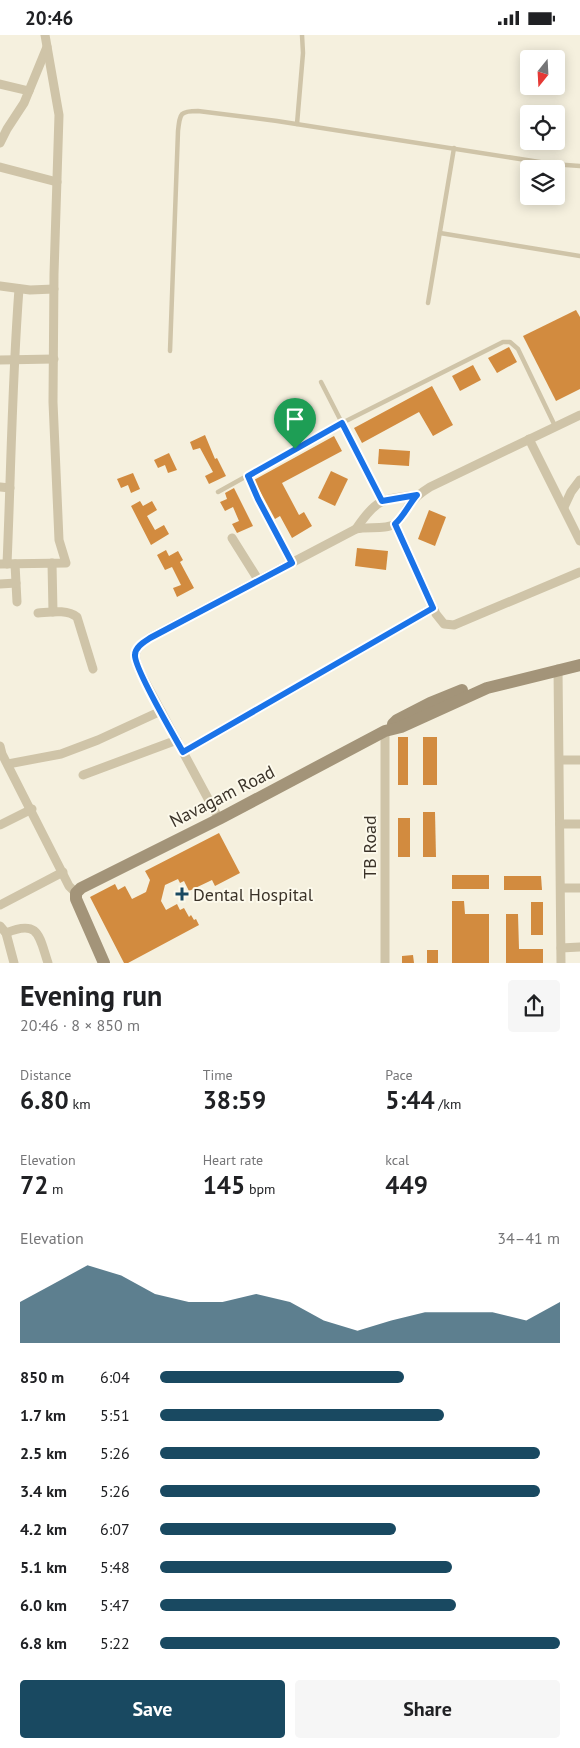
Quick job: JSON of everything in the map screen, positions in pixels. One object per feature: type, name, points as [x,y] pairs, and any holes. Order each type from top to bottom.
[{"type":"street","points":[[7,564],[66,563],[59,541],[53,402],[59,115],[45,35]]},
{"type":"street","points":[[0,143],[24,103],[47,46]]},
{"type":"street","points":[[0,84],[29,91]]},
{"type":"street","points":[[0,167],[57,182]]},
{"type":"street","points":[[0,286],[30,291],[54,289]]},
{"type":"street","points":[[17,602],[16,583],[7,564],[14,360],[19,289]]},
{"type":"street","points":[[0,360],[54,359]]},
{"type":"street","points":[[219,819],[136,663],[136,650],[150,638],[356,529],[389,527],[395,524],[400,520],[417,495],[430,487],[580,415]]},
{"type":"street","points":[[529,439],[580,541]]},
{"type":"street","points":[[564,507],[571,492],[580,480]]},
{"type":"street","points":[[0,487],[10,488]]},
{"type":"street","points":[[356,529],[368,511],[382,501],[417,495]]},
{"type":"street","points":[[395,524],[433,608],[444,624],[454,625],[580,572]]},
{"type":"street","points":[[232,538],[258,581]]},
{"type":"street","points":[[52,563],[53,612]]},
{"type":"street","points":[[0,584],[16,583]]},
{"type":"street","points":[[183,752],[433,608]]},
{"type":"street","points":[[38,613],[64,612],[74,614],[77,617],[93,669]]},
{"type":"street","name":"Navagam Road","points":[[76,893],[81,887],[219,819],[385,731],[397,720],[430,703],[478,684],[580,659]]},
{"type":"street","name":"Navagam Road","points":[[385,731],[402,727],[487,688],[580,665]]},
{"type":"street","points":[[558,669],[562,963]]},
{"type":"street","points":[[8,764],[60,754],[98,740],[161,711]]},
{"type":"street","name":"TB Road","points":[[385,731],[385,963]]},
{"type":"street","points":[[83,775],[177,740]]},
{"type":"street","points":[[0,746],[69,886],[76,893],[76,899],[104,963]]},
{"type":"street","points":[[560,760],[580,760]]},
{"type":"street","points":[[0,825],[32,809]]},
{"type":"street","points":[[560,824],[580,824]]},
{"type":"street","points":[[1,903],[63,873]]},
{"type":"street","points":[[561,888],[580,888]]},
{"type":"street","points":[[14,963],[3,929],[28,926],[37,933],[48,963]]},
{"type":"street","points":[[562,947],[580,947]]},
{"type":"lane","points":[[297,124],[302,35]]},
{"type":"lane","points":[[170,351],[178,131],[182,113],[185,111],[297,124],[552,164],[580,166]]},
{"type":"lane","points":[[428,303],[454,148]]},
{"type":"lane","points":[[440,233],[580,256]]},
{"type":"lane","points":[[218,492],[342,423],[503,342],[510,342],[518,349],[556,426]]},
{"type":"lane","points":[[321,382],[382,501]]},
{"type":"lane","points":[[248,476],[292,563]]},
{"type":"building","points":[[576,310],[580,317],[580,389],[556,401],[523,336]]},
{"type":"building","points":[[509,347],[517,362],[497,373],[488,358]]},
{"type":"building","points":[[473,365],[481,380],[460,391],[452,376]]},
{"type":"building","points":[[432,386],[453,425],[433,436],[419,412],[362,443],[354,428]]},
{"type":"building","points":[[205,435],[215,459],[217,458],[226,476],[209,484],[205,476],[213,472],[200,448],[193,450],[190,442]]},
{"type":"building","points":[[334,436],[342,451],[282,483],[299,515],[304,512],[312,526],[292,538],[280,516],[275,519],[254,480]]},
{"type":"building","points":[[379,449],[410,451],[409,466],[378,464]]},
{"type":"building","points":[[169,453],[177,470],[168,473],[165,465],[158,468],[154,460]]},
{"type":"building","points":[[331,471],[348,479],[335,506],[318,498]]},
{"type":"building","points":[[133,473],[140,489],[131,493],[128,485],[121,488],[117,479]]},
{"type":"building","points":[[234,488],[253,526],[237,533],[232,524],[239,521],[233,507],[225,511],[220,502],[227,499],[225,493]]},
{"type":"building","points":[[140,501],[143,506],[152,501],[157,510],[147,516],[155,530],[164,525],[169,534],[151,545],[131,506]]},
{"type":"building","points":[[429,510],[446,517],[435,546],[418,539]]},
{"type":"building","points":[[357,548],[388,551],[386,570],[355,566]]},
{"type":"building","points":[[166,550],[169,556],[178,551],[183,560],[180,562],[194,588],[177,597],[173,588],[181,585],[172,567],[165,570],[157,555]]},
{"type":"building","points":[[398,737],[408,737],[408,785],[398,785]]},
{"type":"building","points":[[423,737],[437,737],[437,785],[423,785]]},
{"type":"building","points":[[423,812],[435,812],[436,857],[423,857]]},
{"type":"building","points":[[398,818],[410,818],[410,857],[398,857]]},
{"type":"building","points":[[219,833],[240,873],[215,886],[212,880],[189,891],[184,881],[180,883],[178,879],[165,885],[161,901],[166,910],[177,904],[180,910],[184,908],[189,917],[191,915],[194,920],[196,919],[199,925],[128,963],[124,963],[90,897],[115,884],[118,890],[125,886],[132,899],[146,892],[150,880],[145,871]]},
{"type":"building","points":[[452,875],[489,875],[489,889],[452,889]]},
{"type":"building","points":[[504,876],[541,876],[542,890],[504,890]]},
{"type":"building","points":[[452,901],[464,901],[465,914],[489,914],[489,963],[452,963]]},
{"type":"building","points":[[531,902],[543,902],[543,935],[531,935]]},
{"type":"building","points":[[506,914],[518,914],[519,949],[543,949],[543,963],[506,963]]},
{"type":"building","points":[[427,950],[438,950],[438,963],[427,963]]},
{"type":"building","points":[[413,955],[414,963],[402,963],[402,956]]},
{"type":"place","name":"Dental Hospital","points":[[182,894]]},
{"type":"route","points":[[342,423],[382,501],[396,497],[417,495],[400,520],[395,524],[433,608],[183,752],[140,672],[136,663],[136,650],[150,638],[292,563],[248,476],[295,449],[342,423]]}]
